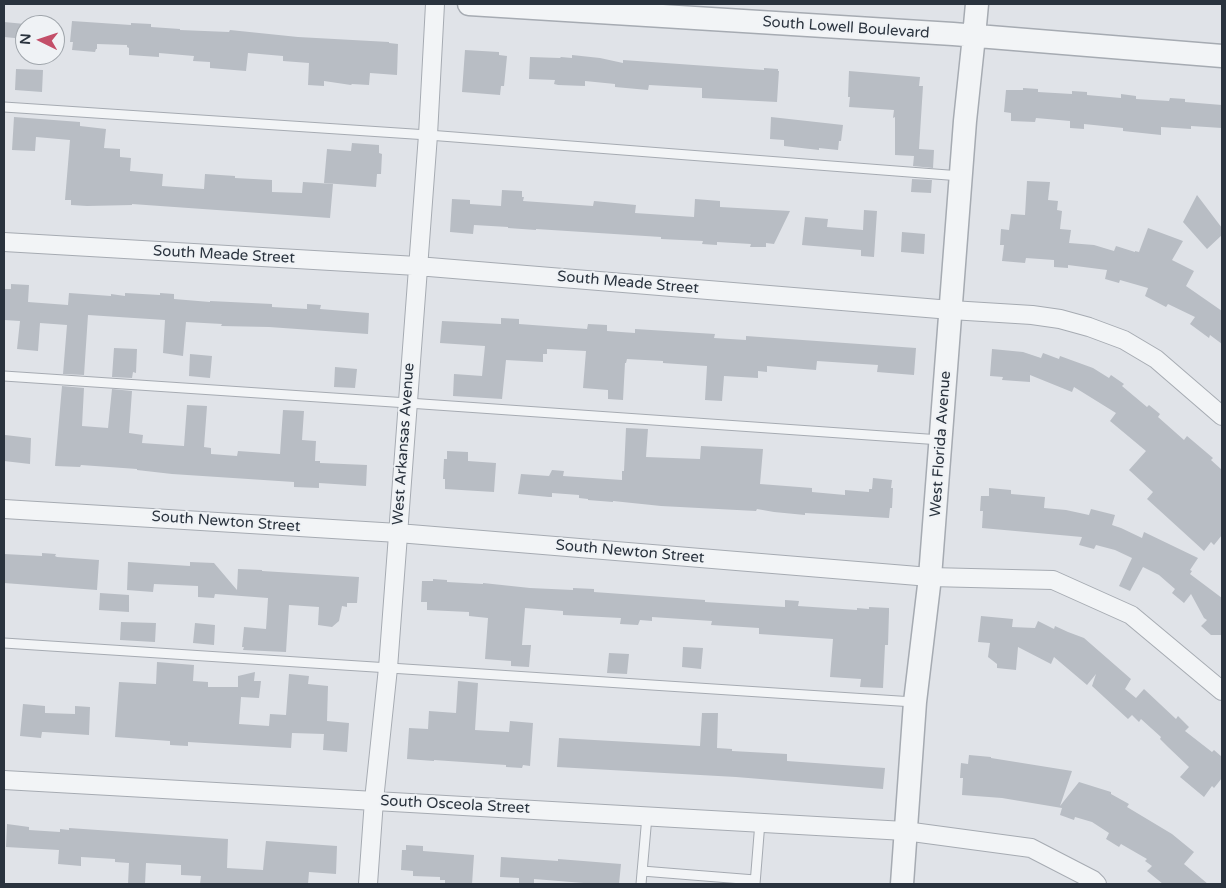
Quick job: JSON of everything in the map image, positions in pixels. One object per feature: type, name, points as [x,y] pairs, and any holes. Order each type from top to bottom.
[{"type":"street","name":"West Arkansas Avenue","points":[[368,884],[374,800],[388,668],[428,135],[435,4]]},
{"type":"street","name":"South Lowell Boulevard","points":[[469,4],[974,36],[1222,56]]},
{"type":"street","name":"West Florida Avenue","points":[[902,884],[915,702],[930,577],[965,121],[977,4]]},
{"type":"street","name":"South Meade Street","points":[[4,242],[418,266],[1032,315],[1060,319],[1124,340],[1156,358],[1222,416]]},
{"type":"street","name":"South Newton Street","points":[[4,509],[398,533],[930,577],[1053,580],[1131,615],[1222,691]]},
{"type":"street","name":"South Osceola Street","points":[[4,780],[905,831],[1031,848],[1093,880],[1097,884]]},
{"type":"lane","points":[[4,107],[428,135],[961,176]]},
{"type":"lane","points":[[4,376],[941,440]]},
{"type":"lane","points":[[4,643],[915,702]]},
{"type":"lane","points":[[641,884],[647,816]]},
{"type":"lane","points":[[642,871],[755,882],[760,822]]},
{"type":"building","points":[[72,21],[131,25],[131,23],[151,24],[151,27],[180,30],[229,32],[230,30],[298,37],[389,42],[398,44],[397,75],[370,73],[369,85],[351,85],[324,81],[324,86],[308,85],[309,63],[283,61],[283,56],[248,53],[246,71],[210,68],[210,62],[193,61],[194,56],[159,53],[159,57],[129,55],[127,45],[97,44],[95,52],[72,50],[73,42],[70,42]]},
{"type":"building","points":[[4,22],[15,23],[15,38],[4,37]]},
{"type":"building","points":[[465,50],[499,52],[499,55],[507,56],[504,86],[501,86],[500,95],[462,92]]},
{"type":"building","points":[[572,55],[623,63],[623,60],[764,70],[764,68],[778,69],[777,102],[702,98],[702,88],[649,85],[648,90],[615,87],[615,84],[585,81],[585,86],[558,85],[554,84],[555,80],[529,79],[530,57],[572,58]]},
{"type":"building","points":[[16,69],[43,70],[42,92],[15,90]]},
{"type":"building","points":[[849,71],[920,77],[919,86],[923,86],[919,149],[934,150],[933,168],[913,166],[914,156],[895,155],[894,110],[849,107]]},
{"type":"building","points":[[1023,88],[1038,89],[1038,92],[1072,94],[1072,91],[1087,92],[1087,95],[1121,98],[1121,94],[1136,96],[1136,99],[1169,101],[1170,98],[1185,99],[1185,102],[1222,105],[1222,128],[1191,126],[1191,129],[1161,127],[1161,135],[1123,131],[1123,128],[1084,124],[1084,129],[1070,128],[1070,121],[1036,118],[1035,122],[1011,121],[1011,113],[1004,112],[1006,90],[1023,90]]},
{"type":"building","points":[[14,117],[80,122],[80,126],[106,129],[104,148],[120,149],[120,157],[131,158],[130,171],[163,174],[162,186],[204,189],[205,174],[272,180],[272,192],[302,193],[303,182],[333,184],[330,218],[132,204],[71,205],[71,200],[65,200],[70,140],[36,137],[35,151],[12,150]]},
{"type":"building","points":[[771,117],[843,125],[838,150],[784,146],[784,140],[770,139]]},
{"type":"building","points":[[352,143],[379,145],[379,153],[382,154],[381,174],[377,174],[376,187],[324,183],[327,149],[351,151]]},
{"type":"building","points":[[912,179],[932,180],[931,193],[911,192]]},
{"type":"building","points":[[1027,181],[1050,182],[1048,200],[1058,201],[1057,210],[1062,211],[1060,229],[1071,230],[1069,243],[1094,245],[1114,251],[1116,246],[1139,252],[1148,228],[1183,241],[1172,260],[1194,271],[1186,286],[1222,311],[1222,344],[1210,335],[1209,338],[1190,324],[1195,317],[1168,304],[1166,307],[1145,296],[1148,288],[1120,280],[1119,283],[1105,279],[1107,270],[1068,265],[1068,268],[1054,267],[1054,260],[1026,258],[1025,263],[1002,261],[1004,245],[1000,245],[1001,229],[1009,230],[1011,214],[1025,215]]},
{"type":"building","points":[[502,190],[522,191],[523,201],[593,206],[594,201],[636,205],[635,213],[694,217],[695,199],[720,201],[720,207],[790,211],[774,244],[766,243],[766,247],[750,247],[751,244],[717,242],[717,245],[702,244],[703,241],[661,239],[661,237],[474,225],[473,234],[450,232],[452,199],[470,200],[470,204],[501,206]]},
{"type":"building","points":[[1197,195],[1222,228],[1222,235],[1207,249],[1183,222]]},
{"type":"building","points":[[864,210],[877,211],[874,257],[861,256],[861,250],[802,245],[805,217],[828,219],[827,227],[863,230]]},
{"type":"building","points":[[902,232],[925,234],[924,254],[901,252]]},
{"type":"building","points":[[11,284],[29,285],[28,302],[68,305],[69,293],[125,296],[125,293],[160,295],[160,293],[174,294],[174,299],[272,304],[272,307],[307,309],[307,304],[321,305],[320,309],[369,313],[368,334],[269,327],[221,326],[222,324],[186,322],[183,356],[163,353],[165,320],[88,315],[84,375],[63,374],[67,325],[40,323],[38,351],[17,349],[20,321],[4,320],[4,289],[11,289]]},
{"type":"building","points":[[501,318],[519,319],[519,324],[587,329],[588,324],[607,325],[607,331],[635,333],[635,329],[715,334],[714,338],[746,340],[746,336],[916,348],[914,375],[877,372],[878,365],[817,361],[816,370],[767,366],[767,372],[758,371],[758,378],[724,376],[722,401],[705,400],[707,366],[627,359],[625,363],[623,400],[608,399],[608,390],[583,388],[586,351],[547,349],[547,354],[543,354],[543,362],[506,360],[502,399],[453,396],[454,374],[482,376],[485,346],[440,343],[442,321],[501,324]]},
{"type":"building","points":[[114,348],[137,349],[136,373],[133,372],[132,378],[112,377]]},
{"type":"building","points":[[992,349],[1023,352],[1041,358],[1043,353],[1059,359],[1060,356],[1093,368],[1109,378],[1111,375],[1124,384],[1122,386],[1147,407],[1149,405],[1160,414],[1158,417],[1184,440],[1187,436],[1213,458],[1211,460],[1222,470],[1222,535],[1214,545],[1211,542],[1204,551],[1147,499],[1153,492],[1129,470],[1146,451],[1110,421],[1116,413],[1074,387],[1072,392],[1030,375],[1030,382],[1002,380],[1003,377],[990,376]]},
{"type":"building","points":[[190,354],[212,356],[210,378],[189,376]]},
{"type":"building","points":[[335,367],[357,369],[355,388],[334,387]]},
{"type":"building","points":[[62,386],[84,388],[82,426],[108,428],[112,389],[132,391],[129,433],[143,435],[142,443],[184,446],[187,405],[207,406],[204,447],[211,448],[211,454],[237,456],[238,451],[280,454],[283,410],[304,411],[302,440],[316,441],[315,461],[320,461],[320,463],[367,465],[366,486],[319,483],[319,488],[294,487],[294,482],[172,474],[137,469],[81,465],[80,467],[55,466]]},
{"type":"building","points":[[626,428],[648,429],[646,457],[700,459],[701,446],[763,449],[760,484],[812,488],[812,492],[845,495],[845,490],[869,492],[869,489],[872,489],[873,478],[892,480],[892,508],[890,508],[889,518],[805,513],[805,515],[757,509],[756,511],[661,506],[588,500],[579,498],[579,495],[552,493],[552,497],[518,494],[521,474],[549,476],[552,470],[564,471],[563,476],[622,480]]},
{"type":"building","points":[[5,435],[31,438],[30,464],[4,461]]},
{"type":"building","points":[[447,451],[468,452],[468,461],[496,463],[494,492],[445,489],[445,479],[443,479],[444,459],[447,459]]},
{"type":"building","points":[[989,488],[1011,490],[1011,494],[1045,497],[1044,508],[1089,515],[1091,509],[1115,515],[1112,525],[1142,538],[1144,532],[1198,558],[1190,570],[1192,571],[1190,574],[1222,598],[1222,635],[1211,635],[1201,626],[1207,620],[1204,618],[1191,594],[1184,603],[1172,593],[1175,589],[1159,575],[1143,567],[1130,591],[1119,586],[1132,558],[1115,550],[1096,545],[1094,549],[1079,545],[1082,537],[982,528],[983,511],[980,511],[981,496],[989,496]]},
{"type":"building","points":[[42,553],[56,554],[55,556],[57,557],[99,560],[97,590],[4,583],[4,554],[42,556]]},
{"type":"building","points":[[128,562],[190,566],[190,562],[214,563],[237,590],[238,569],[359,577],[357,603],[347,603],[347,607],[342,606],[339,621],[332,627],[318,625],[319,607],[289,605],[286,652],[243,650],[244,627],[266,629],[268,598],[215,594],[214,598],[198,597],[198,586],[154,584],[153,592],[127,590]]},
{"type":"building","points":[[433,579],[447,580],[447,582],[483,583],[530,588],[594,589],[594,592],[705,600],[705,602],[785,607],[785,600],[799,601],[798,606],[857,610],[857,608],[869,609],[869,607],[889,608],[888,645],[885,645],[883,688],[860,687],[861,679],[830,677],[833,639],[759,634],[759,628],[711,625],[712,621],[652,617],[652,621],[640,620],[638,625],[620,624],[621,618],[563,615],[563,611],[525,608],[522,645],[531,645],[529,667],[511,666],[511,661],[485,659],[488,618],[469,616],[469,612],[427,610],[427,602],[421,602],[422,581],[433,581]]},
{"type":"building","points":[[100,593],[129,595],[129,612],[99,610]]},
{"type":"building","points":[[981,616],[1013,619],[1012,627],[1035,628],[1038,621],[1054,629],[1055,626],[1084,638],[1131,679],[1125,689],[1136,698],[1144,689],[1176,719],[1178,716],[1189,727],[1185,731],[1212,752],[1214,750],[1222,757],[1222,778],[1214,788],[1212,786],[1204,797],[1180,777],[1189,767],[1160,739],[1161,737],[1141,719],[1139,722],[1132,715],[1128,719],[1092,686],[1096,674],[1087,685],[1054,657],[1051,664],[1018,647],[1016,670],[997,668],[997,664],[988,657],[990,643],[978,642]]},
{"type":"building","points":[[121,622],[156,623],[155,642],[120,640]]},
{"type":"building","points":[[195,623],[215,625],[214,645],[193,643]]},
{"type":"building","points":[[683,647],[703,648],[701,669],[682,667]]},
{"type":"building","points":[[609,653],[629,654],[627,674],[607,673]]},
{"type":"building","points":[[157,662],[194,665],[193,681],[208,682],[208,687],[238,687],[238,676],[255,672],[254,681],[261,681],[259,698],[241,697],[239,724],[269,726],[270,714],[286,715],[289,674],[309,676],[308,684],[328,686],[327,721],[349,723],[347,752],[323,750],[324,734],[292,733],[291,748],[188,742],[188,746],[170,745],[170,741],[115,737],[119,682],[156,684]]},
{"type":"building","points":[[458,681],[478,683],[475,730],[509,732],[510,721],[533,723],[530,766],[523,765],[522,768],[506,767],[506,765],[407,759],[409,728],[428,729],[429,711],[456,713]]},
{"type":"building","points":[[23,704],[45,706],[45,713],[75,714],[75,706],[90,707],[89,735],[42,732],[41,738],[20,736]]},
{"type":"building","points":[[702,713],[718,713],[717,748],[732,749],[732,751],[787,754],[787,761],[885,768],[883,789],[736,777],[557,767],[559,738],[700,746]]},
{"type":"building","points":[[969,755],[1072,771],[1060,806],[1079,782],[1111,792],[1111,794],[1129,804],[1127,807],[1172,834],[1194,852],[1184,864],[1208,884],[1163,884],[1147,871],[1152,866],[1145,861],[1147,859],[1121,844],[1119,847],[1106,839],[1109,833],[1092,822],[1075,817],[1074,820],[1060,815],[1062,808],[1002,798],[962,795],[963,778],[960,778],[961,763],[968,764]]},
{"type":"building","points":[[7,824],[29,827],[29,830],[60,832],[60,829],[69,830],[69,828],[228,839],[227,868],[263,870],[266,841],[337,846],[336,874],[309,872],[308,884],[200,884],[201,876],[181,875],[181,865],[146,863],[145,884],[128,884],[129,863],[115,862],[115,859],[81,857],[81,866],[58,864],[59,850],[6,847]]},
{"type":"building","points":[[406,845],[423,846],[423,851],[474,855],[472,884],[445,884],[445,880],[440,880],[440,877],[413,876],[413,871],[401,870],[402,850],[406,850]]},
{"type":"building","points":[[501,857],[621,864],[619,884],[534,879],[534,884],[519,884],[519,878],[500,877]]}]
